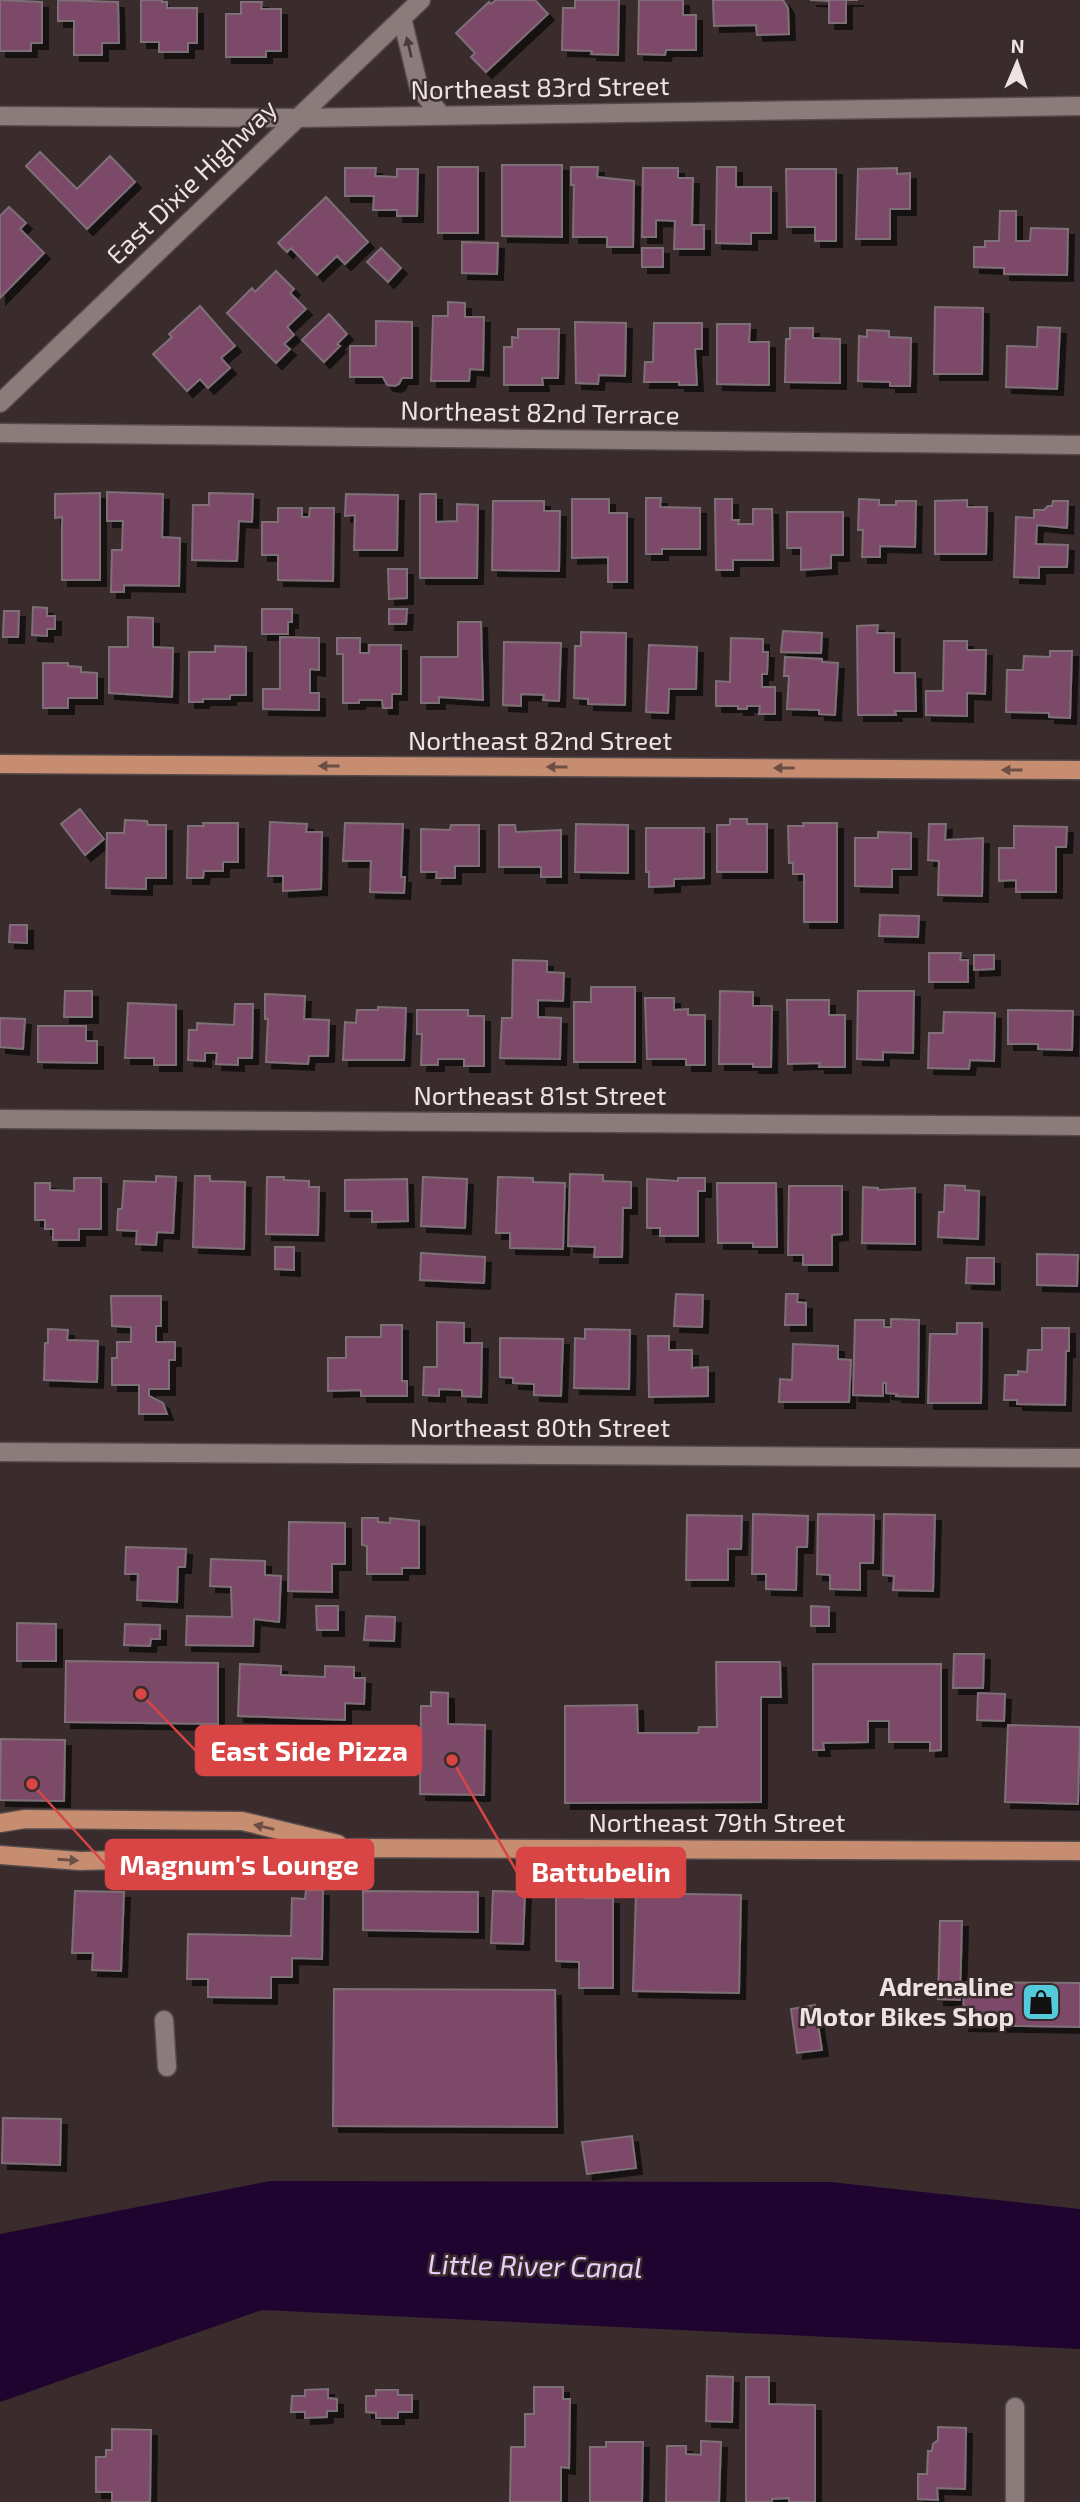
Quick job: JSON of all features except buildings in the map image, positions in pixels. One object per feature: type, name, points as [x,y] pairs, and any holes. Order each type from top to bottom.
[{"type":"main road","name":"Northeast 82nd Street","points":[[0,764],[1080,770]]},
{"type":"main road","name":"Northeast 79th Street","points":[[0,1823],[24,1819],[242,1822],[355,1848]]},
{"type":"main road","name":"Northeast 79th Street","points":[[0,1855],[80,1861],[242,1857],[355,1848],[1080,1851]]},
{"type":"street","name":"East Dixie Highway","points":[[0,403],[421,0]]},
{"type":"street","points":[[402,18],[419,88],[442,116]]},
{"type":"street","name":"Northeast 83rd Street","points":[[0,116],[296,118],[1080,106]]},
{"type":"street","name":"Northeast 82nd Terrace","points":[[0,433],[1080,445]]},
{"type":"street","name":"Northeast 81st Street","points":[[0,1119],[1080,1126]]},
{"type":"street","name":"Northeast 80th Street","points":[[0,1452],[1080,1458]]},
{"type":"street","points":[[164,2020],[167,2067]]},
{"type":"street","points":[[1015,2407],[1015,2502]]},
{"type":"water","name":"Little River Canal","points":[[270,2181],[830,2182],[1080,2209],[1080,2349],[262,2310],[0,2402],[0,2234]]},
{"type":"place","name":"East Side Pizza","points":[[141,1694]]},
{"type":"place","name":"Battubelin","points":[[452,1760]]},
{"type":"place","name":"Magnum's Lounge","points":[[32,1784]]},
{"type":"place","name":"Adrenaline Motor Bikes Shop","points":[[1041,2002]]}]
